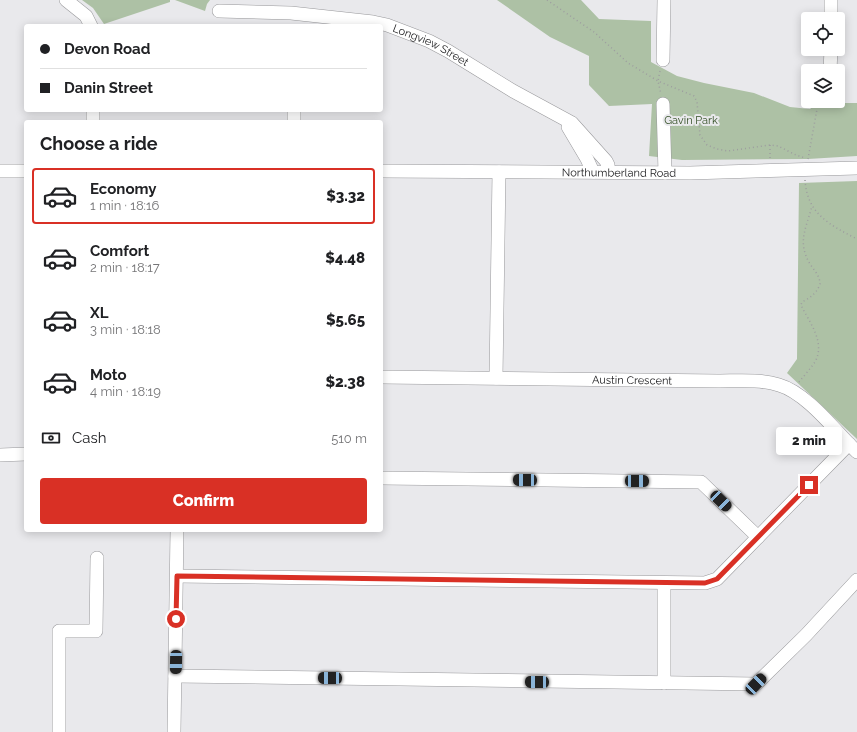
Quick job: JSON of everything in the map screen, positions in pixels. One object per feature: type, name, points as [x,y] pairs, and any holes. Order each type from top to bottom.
[{"type":"street","points":[[66,0],[86,16],[90,24]]},
{"type":"street","points":[[663,60],[664,0]]},
{"type":"street","points":[[831,0],[831,12]]},
{"type":"street","name":"Longview Street","points":[[219,11],[291,20],[373,22],[382,24]]},
{"type":"street","name":"Longview Street","points":[[383,24],[429,41],[448,51],[512,91],[557,116],[567,119],[606,161],[609,172]]},
{"type":"street","points":[[663,104],[665,173]]},
{"type":"street","name":"Longview Street","points":[[557,116],[569,130],[587,159],[593,172]]},
{"type":"street","name":"Northumberland Road","points":[[383,171],[665,173],[771,171],[808,164],[857,168]]},
{"type":"street","points":[[0,171],[24,171]]},
{"type":"street","points":[[496,378],[499,172]]},
{"type":"street","name":"Austin Crescent","points":[[383,377],[762,382],[780,385],[792,391],[807,402],[853,448]]},
{"type":"street","points":[[177,576],[705,583],[717,579],[758,537],[853,448]]},
{"type":"street","points":[[0,455],[24,454]]},
{"type":"street","points":[[383,478],[701,482],[758,537]]},
{"type":"street","points":[[174,732],[177,532]]},
{"type":"street","points":[[60,732],[59,631],[96,631],[97,558]]},
{"type":"street","points":[[176,676],[756,684],[806,635],[857,580]]},
{"type":"street","points":[[664,582],[664,683]]},
{"type":"path","points":[[546,0],[594,32],[628,63],[658,81],[694,96],[697,102],[700,135],[707,145],[728,152],[770,145],[778,146],[796,155],[808,164]]},
{"type":"path","points":[[663,60],[658,81],[663,104]]},
{"type":"path","points":[[817,108],[805,180],[807,194],[812,206],[818,214],[835,227],[857,239]]},
{"type":"path","points":[[770,145],[771,171]]},
{"type":"path","points":[[792,391],[815,361],[818,351],[817,337],[801,305],[802,302],[810,298],[815,293],[820,284],[818,276],[806,257],[803,249],[803,238],[812,206]]},
{"type":"green space","points":[[82,0],[170,0],[170,2],[104,24],[93,8]]},
{"type":"green space","points":[[175,0],[210,0],[205,11]]},
{"type":"green space","name":"Gavin Park","points":[[497,0],[581,0],[599,19],[651,21],[651,62],[677,76],[754,93],[790,107],[810,109],[845,108],[845,103],[857,103],[857,156],[808,159],[682,160],[649,156],[652,104],[609,106],[589,85],[589,56],[550,37]]},
{"type":"green space","points":[[857,181],[857,439],[787,373],[797,359],[799,183]]},
{"type":"route","points":[[176,619],[177,576],[705,583],[717,579],[809,485]]}]
